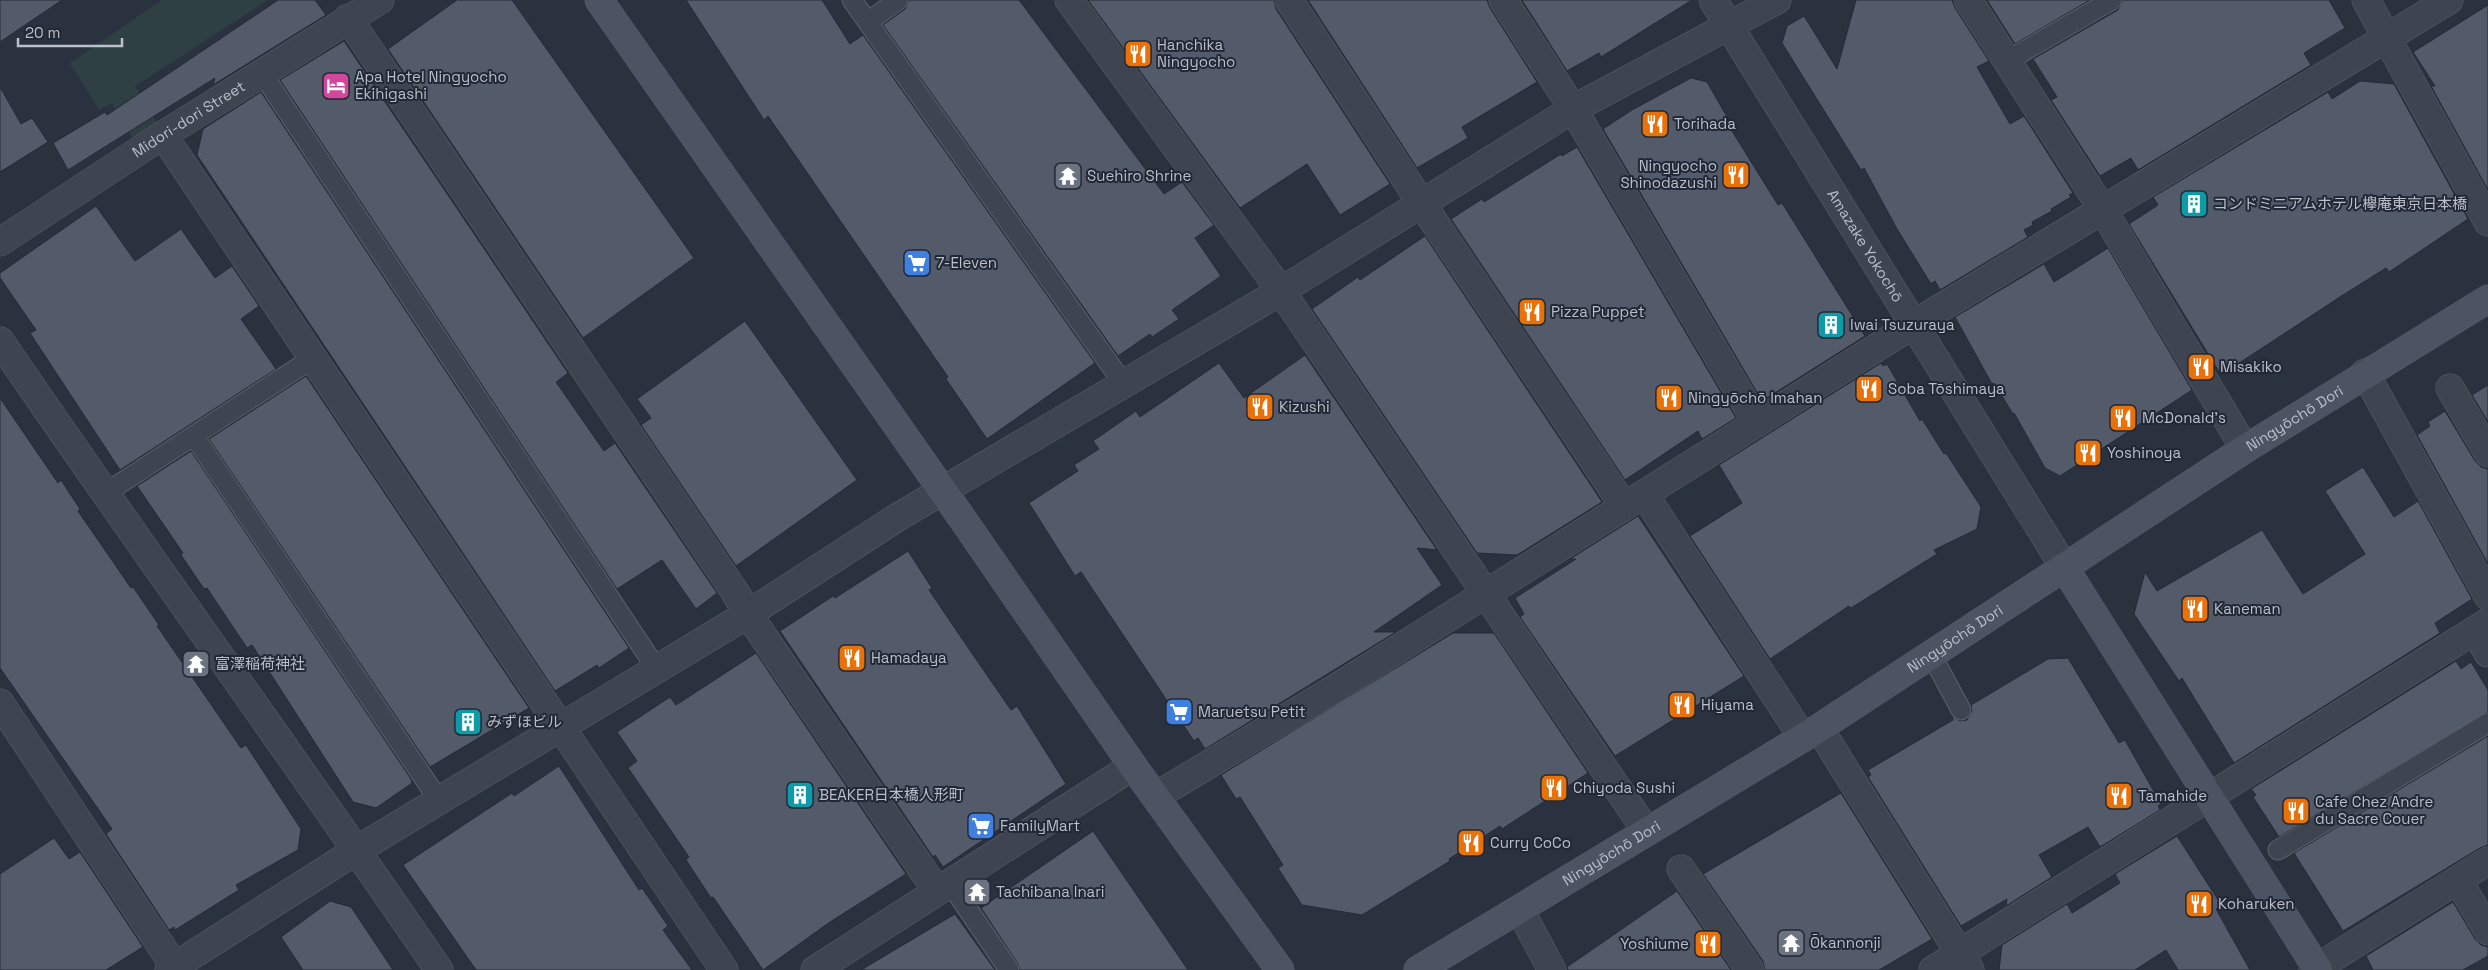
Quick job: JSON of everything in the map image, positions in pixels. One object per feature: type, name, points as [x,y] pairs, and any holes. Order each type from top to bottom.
[{"type":"street","name":"Midori-dori Street","points":[[0,242],[162,135],[348,18],[380,0]]},
{"type":"street","points":[[599,0],[1133,766],[1280,970]]},
{"type":"street","points":[[1069,0],[1281,291],[1648,832]]},
{"type":"street","points":[[1289,0],[1422,204],[1634,500],[1811,733],[1965,962]]},
{"type":"street","points":[[1503,0],[1573,109],[1757,423]]},
{"type":"street","name":"Amazake Yokochō","points":[[1713,0],[2064,567]]},
{"type":"street","points":[[0,703],[174,969],[357,850],[440,802],[656,668],[748,614],[942,490],[1281,291],[1573,109],[1777,0]]},
{"type":"street","points":[[1968,0],[2103,210],[2245,449]]},
{"type":"street","points":[[2366,0],[2488,222]]},
{"type":"street","points":[[1156,796],[1486,594],[1914,324],[2449,0]]},
{"type":"street","points":[[348,18],[748,614],[943,887]]},
{"type":"street","points":[[162,135],[314,358],[560,728],[724,970]]},
{"type":"street","name":"Ningyōchō Dori","points":[[1418,970],[1811,733],[2245,449],[2365,373],[2488,299]]},
{"type":"street","points":[[0,341],[104,494],[357,850],[439,970]]},
{"type":"street","points":[[2365,373],[2488,596]]},
{"type":"street","points":[[2450,388],[2488,453]]},
{"type":"street","points":[[2064,567],[2316,969],[2488,861]]},
{"type":"street","points":[[1933,970],[1965,962],[2209,796],[2484,635]]},
{"type":"street","points":[[815,970],[1133,766]]},
{"type":"street","points":[[1681,869],[1750,970]]},
{"type":"street","points":[[2458,880],[2488,931]]},
{"type":"street","points":[[1520,910],[1552,970]]},
{"type":"lane","points":[[852,0],[1124,383]]},
{"type":"lane","points":[[868,22],[898,0]]},
{"type":"lane","points":[[2007,61],[2112,0]]},
{"type":"lane","points":[[262,73],[656,668]]},
{"type":"lane","points":[[104,494],[314,358]]},
{"type":"lane","points":[[194,436],[440,802]]},
{"type":"lane","points":[[1931,654],[1961,710]]},
{"type":"lane","points":[[2278,850],[2488,723]]},
{"type":"lane","points":[[943,887],[1009,970]]},
{"type":"shaded area","points":[[162,0],[268,0],[135,86],[157,123],[133,139],[112,103],[99,110],[70,63]]},
{"type":"building","points":[[0,0],[62,0],[0,42]]},
{"type":"building","points":[[278,0],[315,0],[326,15],[213,85],[215,78],[68,170],[53,143],[105,112],[107,115]]},
{"type":"building","points":[[457,0],[512,0],[694,258],[583,338],[388,49]]},
{"type":"building","points":[[686,0],[822,0],[850,44],[863,35],[1095,363],[987,439],[946,379],[948,377],[768,116],[764,120]]},
{"type":"building","points":[[909,0],[1019,0],[1164,194],[1182,182],[1214,225],[1195,238],[1221,276],[1172,310],[1179,319],[1152,337],[1150,334],[1118,356],[883,25],[905,9]]},
{"type":"building","points":[[1088,0],[1274,0],[1276,9],[1390,184],[1340,215],[1307,164],[1240,208]]},
{"type":"building","points":[[1308,0],[1487,0],[1490,8],[1537,82],[1462,127],[1468,138],[1417,168]]},
{"type":"building","points":[[1522,0],[1692,0],[1601,57],[1599,53],[1567,71]]},
{"type":"building","points":[[1856,0],[1952,0],[1955,8],[1989,61],[1977,67],[2010,124],[2024,116],[2073,193],[2069,195],[2071,197],[2051,209],[2052,211],[2032,222],[2033,225],[2024,230],[2028,237],[1940,290],[1935,281],[1931,284],[1897,229],[1864,168],[1861,170],[1782,43],[1787,26],[1804,16],[1837,69]]},
{"type":"building","points":[[1987,0],[2090,0],[2015,44]]},
{"type":"building","points":[[2123,0],[2329,0],[2345,28],[2304,53],[2311,65],[2138,170],[2131,158],[2100,176],[2051,100],[2057,97],[2033,59],[2118,10]]},
{"type":"building","points":[[2488,5],[2488,190],[2431,86],[2435,86],[2413,52]]},
{"type":"building","points":[[344,41],[568,373],[556,382],[604,451],[615,443],[717,593],[696,609],[662,560],[617,589],[280,80]]},
{"type":"building","points":[[1691,78],[1707,82],[1730,122],[1727,123],[1778,205],[1782,203],[1865,336],[1762,401],[1603,129],[1632,110]]},
{"type":"building","points":[[2360,81],[2394,84],[2468,219],[2389,272],[2386,268],[2221,375],[2129,224],[2158,205],[2153,197],[2328,92],[2332,99]]},
{"type":"building","points":[[0,87],[21,124],[32,118],[48,142],[0,172]]},
{"type":"building","points":[[261,92],[629,648],[599,668],[597,665],[555,691],[197,155],[203,129]]},
{"type":"building","points":[[1577,147],[1736,418],[1702,439],[1698,431],[1625,480],[1451,219],[1482,199],[1484,202],[1561,154],[1562,156]]},
{"type":"building","points":[[96,206],[135,261],[181,229],[215,278],[232,266],[259,306],[241,319],[276,369],[120,470],[30,333],[36,330],[0,278],[0,273]]},
{"type":"building","points":[[1425,236],[1602,502],[1517,555],[1477,553],[1312,309],[1358,277],[1360,280]]},
{"type":"building","points":[[2108,248],[2192,390],[2060,476],[2045,468],[2014,413],[1994,383],[1992,384],[1955,317],[2044,264],[2054,282]]},
{"type":"building","points":[[745,321],[857,480],[736,566],[641,425],[651,418],[637,399]]},
{"type":"building","points":[[1305,355],[1437,550],[1417,548],[1442,585],[1374,632],[1396,632],[1205,749],[1198,738],[1194,741],[1081,572],[1075,576],[1029,503],[1078,471],[1074,465],[1099,449],[1093,441],[1136,411],[1140,417],[1219,363],[1244,398]]},
{"type":"building","points":[[1881,363],[1883,366],[1887,364],[1920,421],[1922,419],[1981,507],[1977,529],[1934,550],[1937,554],[1851,608],[1849,606],[1770,659],[1690,536],[1742,503],[1719,465]]},
{"type":"building","points":[[306,376],[529,708],[430,767],[209,439]]},
{"type":"building","points":[[2488,385],[2488,422],[2472,395]]},
{"type":"building","points":[[0,398],[58,483],[61,480],[80,509],[78,511],[131,588],[133,587],[159,625],[157,626],[241,748],[246,745],[301,829],[298,850],[236,885],[239,890],[175,930],[174,927],[169,930],[106,834],[112,829],[0,668]]},
{"type":"building","points":[[2445,411],[2475,461],[2481,467],[2488,469],[2488,564],[2417,435],[2430,426],[2428,422]]},
{"type":"building","points":[[191,451],[411,779],[412,783],[376,808],[353,802],[252,645],[247,648],[207,588],[204,589],[181,555],[183,553],[137,486]]},
{"type":"building","points":[[2363,467],[2394,517],[2418,501],[2472,599],[2435,623],[2440,633],[2234,763],[2182,678],[2179,681],[2134,614],[2145,572],[2157,591],[2262,530],[2303,594],[2365,554],[2325,491]]},
{"type":"building","points":[[1638,516],[1744,676],[1615,756],[1520,617],[1524,614],[1515,598],[1576,559],[1570,559]]},
{"type":"building","points":[[908,551],[932,588],[929,590],[969,649],[1011,710],[1017,706],[1066,784],[943,867],[935,855],[933,857],[780,631],[833,596],[835,598]]},
{"type":"building","points":[[1453,633],[1494,633],[1588,773],[1502,829],[1500,826],[1449,859],[1450,861],[1362,915],[1302,905],[1278,868],[1283,865],[1240,797],[1236,799],[1221,775]]},
{"type":"building","points":[[756,653],[906,874],[830,922],[763,970],[713,897],[711,898],[686,860],[689,857],[628,768],[637,761],[617,732],[670,697],[676,705]]},
{"type":"building","points":[[2068,658],[2119,743],[2125,740],[2161,804],[2158,806],[2160,810],[2100,847],[2088,827],[2039,855],[2052,877],[2006,906],[2007,899],[1961,926],[1868,777],[1871,775],[1868,770],[1953,720],[1952,716],[1960,721],[1967,720],[1972,711],[1971,705],[2048,659]]},
{"type":"building","points":[[2456,661],[2461,669],[2471,662],[2488,690],[2488,712],[2279,837],[2253,797],[2256,795],[2251,789]]},
{"type":"building","points":[[2488,736],[2488,845],[2480,848],[2343,931],[2294,853]]},
{"type":"building","points":[[559,766],[639,890],[642,888],[668,926],[663,930],[692,970],[476,970],[403,865],[512,793],[514,796]]},
{"type":"building","points":[[1841,793],[1932,939],[1879,970],[1765,970],[1763,961],[1703,874]]},
{"type":"building","points":[[1093,831],[1188,970],[1020,970],[1018,964],[981,908]]},
{"type":"building","points":[[2177,836],[2222,906],[2216,909],[2250,970],[2178,970],[2166,950],[2135,970],[1999,970],[2002,945],[2067,904],[2072,913],[2120,883],[2115,874]]},
{"type":"building","points":[[54,838],[69,859],[80,852],[143,947],[106,970],[0,970],[0,874]]},
{"type":"building","points":[[1677,891],[1731,970],[1568,970],[1567,967]]},
{"type":"building","points":[[330,901],[351,907],[393,970],[303,970],[281,937]]},
{"type":"building","points":[[2453,902],[2475,939],[2481,945],[2488,947],[2488,956],[2463,970],[2373,970],[2366,956]]},
{"type":"building","points":[[955,914],[995,970],[862,970],[866,967]]},
{"type":"place","name":"Hanchika Ningyocho","points":[[1138,54]]},
{"type":"place","name":"Apa Hotel Ningyocho Ekihigashi","points":[[336,86]]},
{"type":"place","name":"Torihada","points":[[1655,124]]},
{"type":"place","name":"Ningyocho Shinodazushi","points":[[1736,175]]},
{"type":"place","name":"Suehiro Shrine","points":[[1068,176]]},
{"type":"place","name":"コンドミニアムホテル欅庵東京日本橋","points":[[2194,204]]},
{"type":"place","name":"7-Eleven","points":[[917,263]]},
{"type":"place","name":"Pizza Puppet","points":[[1532,312]]},
{"type":"place","name":"Iwai Tsuzuraya","points":[[1831,325]]},
{"type":"place","name":"Misakiko","points":[[2201,367]]},
{"type":"place","name":"Soba Tōshimaya","points":[[1869,389]]},
{"type":"place","name":"Ningyōchō Imahan","points":[[1669,398]]},
{"type":"place","name":"Kizushi","points":[[1260,407]]},
{"type":"place","name":"McDonald's","points":[[2123,418]]},
{"type":"place","name":"Yoshinoya","points":[[2088,453]]},
{"type":"place","name":"Kaneman","points":[[2195,609]]},
{"type":"place","name":"Hamadaya","points":[[852,658]]},
{"type":"place","name":"富澤稲荷神社","points":[[196,664]]},
{"type":"place","name":"Hiyama","points":[[1682,705]]},
{"type":"place","name":"Maruetsu Petit","points":[[1179,712]]},
{"type":"place","name":"みずほビル","points":[[468,722]]},
{"type":"place","name":"Chiyoda Sushi","points":[[1554,788]]},
{"type":"place","name":"BEAKER日本橋人形町","points":[[800,795]]},
{"type":"place","name":"Tamahide","points":[[2119,796]]},
{"type":"place","name":"Cafe Chez Andre du Sacre Couer","points":[[2296,811]]},
{"type":"place","name":"FamilyMart","points":[[981,826]]},
{"type":"place","name":"Curry CoCo","points":[[1471,843]]},
{"type":"place","name":"Tachibana Inari","points":[[977,892]]},
{"type":"place","name":"Koharuken","points":[[2199,904]]},
{"type":"place","name":"Ōkannonji","points":[[1791,943]]},
{"type":"place","name":"Yoshiume","points":[[1708,944]]}]
